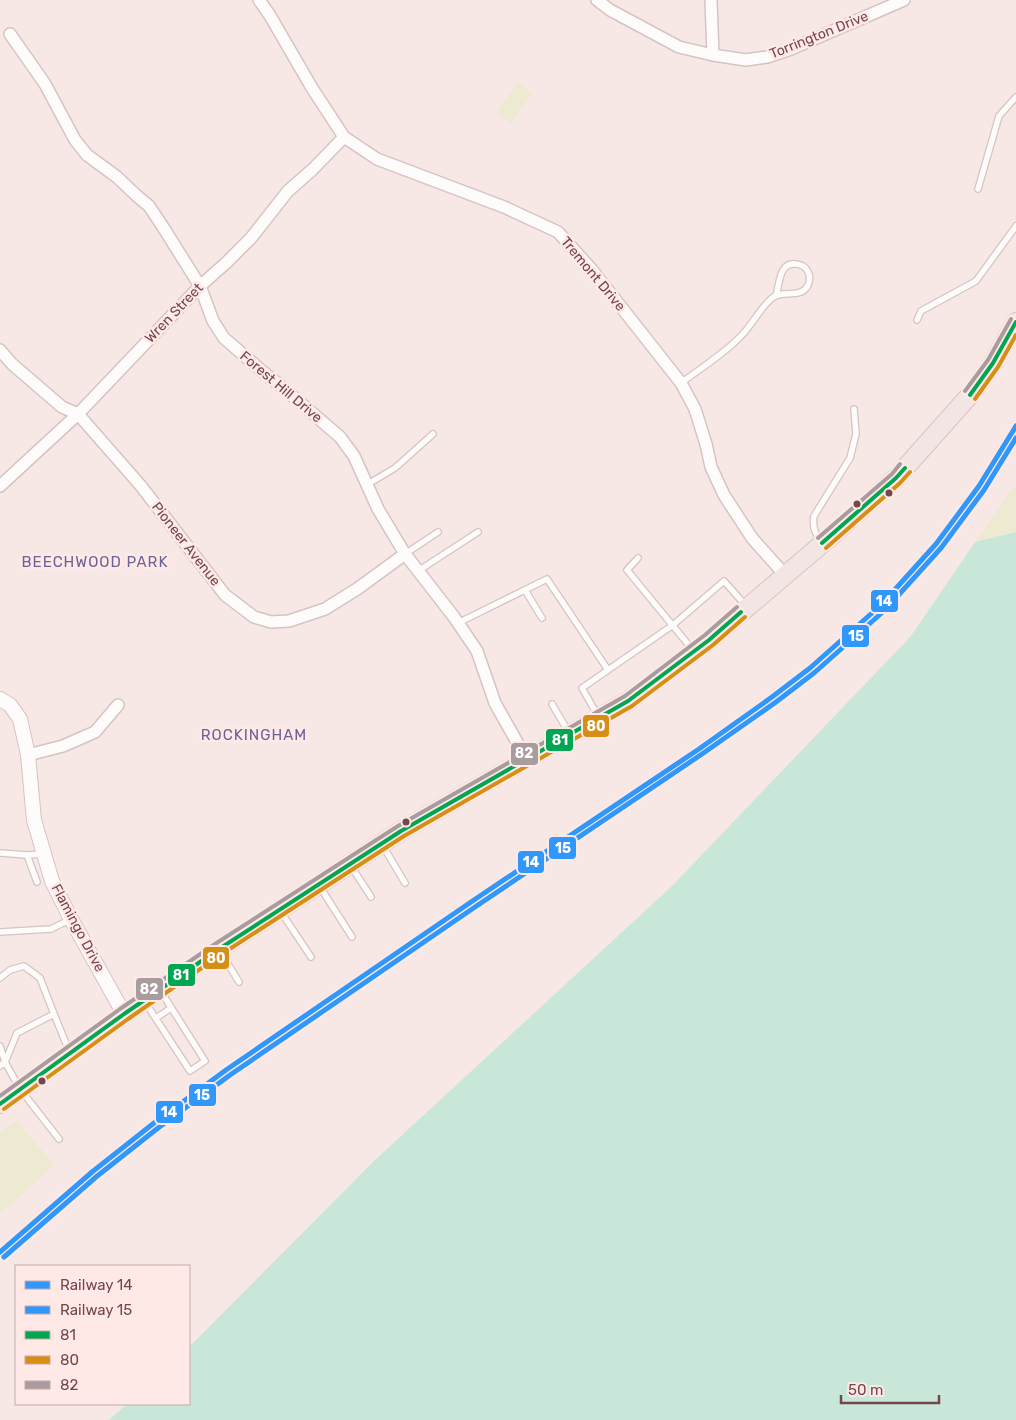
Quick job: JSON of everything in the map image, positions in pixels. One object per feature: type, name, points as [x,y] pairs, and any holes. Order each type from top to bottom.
[{"type":"main road","points":[[0,1104],[124,1014],[219,949],[401,831],[628,701],[709,640],[896,478],[970,396],[993,363],[1016,322]]},
{"type":"street","name":"Tremont Drive","points":[[259,0],[344,137],[377,159],[504,208],[558,232],[592,270],[681,382],[695,410],[711,467],[724,495],[752,538],[784,575]]},
{"type":"street","name":"Torrington Drive","points":[[597,0],[610,10],[678,47],[746,60],[790,49],[904,0]]},
{"type":"street","points":[[711,0],[713,55]]},
{"type":"street","name":"Forest Hill Drive","points":[[10,34],[45,84],[75,140],[87,155],[118,177],[149,206],[164,227],[200,286],[213,321],[224,338],[340,437],[354,456],[378,509],[405,554],[477,651],[495,703],[526,760]]},
{"type":"street","name":"Wren Street","points":[[0,486],[78,414],[200,286],[251,238],[288,191],[313,169],[344,137]]},
{"type":"street","name":"Pioneer Avenue","points":[[0,350],[12,364],[62,407],[78,414],[141,486],[225,595],[254,617],[271,622],[289,621],[325,609],[357,589],[405,554]]},
{"type":"street","name":"Flamingo Drive","points":[[0,699],[10,705],[20,719],[28,755],[34,820],[52,881],[124,1014]]},
{"type":"street","points":[[28,755],[63,746],[95,732],[118,705]]},
{"type":"lane","points":[[978,189],[999,116],[1016,97]]},
{"type":"lane","points":[[917,320],[921,311],[976,281],[1016,226]]},
{"type":"lane","points":[[681,382],[732,345],[748,328],[764,306],[776,295],[781,293],[797,294],[804,290],[809,281],[806,268],[797,264],[790,264],[785,267],[781,273],[776,295]]},
{"type":"lane","points":[[822,543],[815,532],[814,516],[850,458],[856,434],[854,410]]},
{"type":"lane","points":[[368,484],[395,468],[433,434]]},
{"type":"lane","points":[[405,554],[438,532]]},
{"type":"lane","points":[[418,571],[478,532]]},
{"type":"lane","points":[[638,558],[627,570],[694,650]]},
{"type":"lane","points":[[458,623],[547,579],[608,670]]},
{"type":"lane","points":[[599,718],[582,688],[673,625],[724,581],[747,607]]},
{"type":"lane","points":[[525,590],[542,618]]},
{"type":"lane","points":[[552,704],[570,735]]},
{"type":"lane","points":[[382,844],[405,883]]},
{"type":"lane","points":[[0,853],[45,854]]},
{"type":"lane","points":[[27,854],[37,882]]},
{"type":"lane","points":[[350,864],[371,897]]},
{"type":"lane","points":[[318,885],[352,937]]},
{"type":"lane","points":[[280,910],[310,957]]},
{"type":"lane","points":[[0,932],[50,929],[71,919]]},
{"type":"lane","points":[[219,949],[239,982]]},
{"type":"lane","points":[[0,978],[10,970],[24,966],[40,978],[69,1053]]},
{"type":"lane","points":[[144,1000],[190,1071],[205,1061],[160,990]]},
{"type":"lane","points":[[156,1018],[171,1008]]},
{"type":"lane","points":[[3,1064],[17,1033],[54,1014]]},
{"type":"lane","points":[[0,1046],[3,1064],[59,1139]]},
{"type":"shaded area","points":[[518,82],[533,93],[511,123],[496,112]]},
{"type":"shaded area","points":[[1016,484],[1016,532],[975,542]]},
{"type":"shaded area","points":[[1016,532],[1016,1420],[109,1420],[126,1405],[190,1405],[190,1346],[376,1159],[672,886],[911,636],[975,542]]},
{"type":"shaded area","points":[[17,1121],[54,1165],[0,1214],[0,1132]]},
{"type":"rail line","name":"14","points":[[0,1252],[92,1172],[226,1070],[699,749],[810,668],[881,605],[936,544],[979,486],[1016,426]]},
{"type":"rail line","name":"15","points":[[4,1257],[96,1177],[230,1075],[702,754],[814,673],[885,610],[941,548],[984,490],[1016,438]]},
{"type":"transit line","name":"82","points":[[965,391],[988,360],[1011,319]]},
{"type":"transit line","name":"81","points":[[970,395],[993,363],[1016,322]]},
{"type":"transit line","name":"80","points":[[975,399],[998,367],[1016,335]]},
{"type":"transit line","name":"82","points":[[818,538],[892,474],[900,464]]},
{"type":"transit line","name":"81","points":[[822,543],[905,468]]},
{"type":"transit line","name":"80","points":[[826,548],[910,472]]},
{"type":"transit line","name":"82","points":[[0,1096],[120,1009],[215,944],[398,826],[625,696],[705,635],[737,607]]},
{"type":"transit line","name":"81","points":[[0,1104],[124,1014],[219,949],[401,831],[628,701],[709,640],[741,612]]},
{"type":"transit line","name":"80","points":[[4,1109],[222,954],[404,836],[632,706],[713,645],[745,617]]},
{"type":"district","name":"BEECHWOOD PARK","points":[[95,562]]},
{"type":"district","name":"ROCKINGHAM","points":[[254,735]]}]
